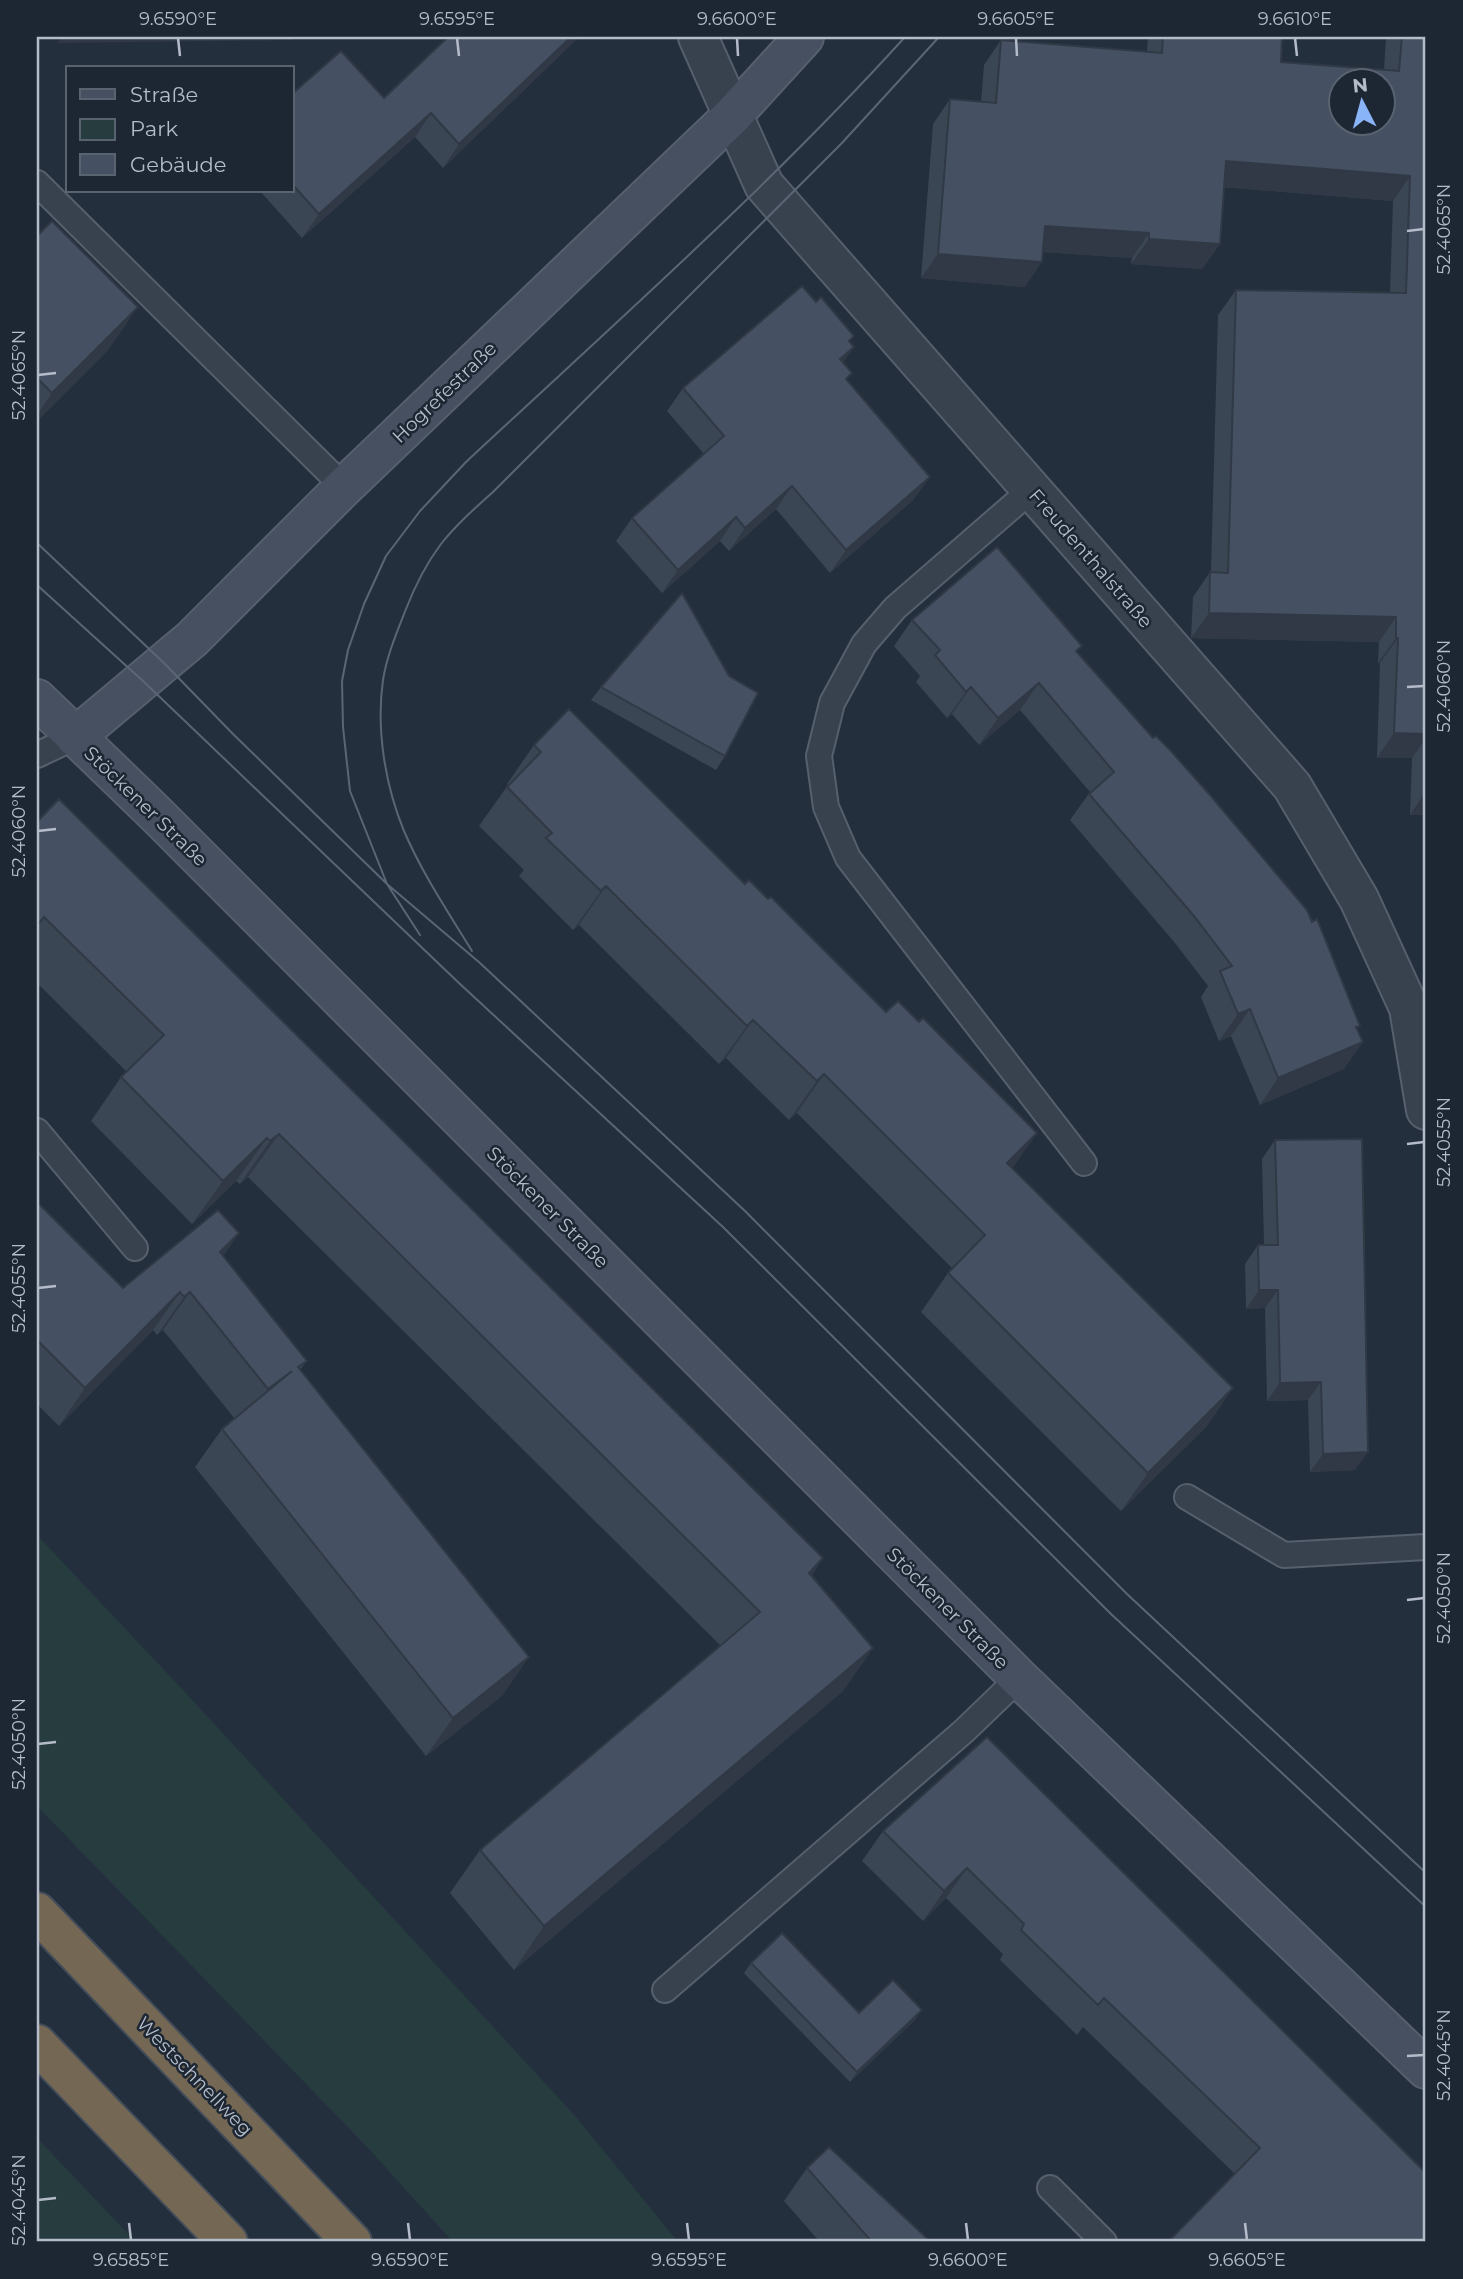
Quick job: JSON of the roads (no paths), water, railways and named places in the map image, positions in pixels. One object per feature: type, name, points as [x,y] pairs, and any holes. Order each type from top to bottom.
[{"type":"highway","name":"Westschnellweg","points":[[37,1912],[352,2242]]},
{"type":"highway","points":[[37,2044],[228,2242]]},
{"type":"street","name":"Freudenthalstraße","points":[[698,37],[764,185],[1292,786],[1359,899],[1409,1007],[1426,1110]]},
{"type":"street","name":"Hogrefestraße","points":[[75,737],[192,639],[344,487],[732,116],[804,37]]},
{"type":"street","name":"Stöckener Straße","points":[[37,699],[155,813],[1019,1678],[1426,2069]]},
{"type":"lane","points":[[37,183],[344,487]]},
{"type":"lane","points":[[1031,490],[895,608],[864,644],[832,703],[819,755],[826,807],[848,858],[1084,1163]]},
{"type":"lane","name":"Stöckener Straße","points":[[37,755],[75,737]]},
{"type":"lane","points":[[37,1131],[135,1248]]},
{"type":"lane","points":[[1187,1497],[1284,1555],[1426,1547]]},
{"type":"lane","name":"Stöckener Straße","points":[[665,1990],[964,1731],[1019,1678]]},
{"type":"lane","points":[[1049,2188],[1104,2242]]},
{"type":"tram line","points":[[420,935],[387,884],[350,791],[343,727],[342,681],[348,650],[364,604],[386,556],[420,511],[466,462],[800,148],[905,37]]},
{"type":"tram line","points":[[472,951],[411,847],[397,813],[384,757],[381,718],[383,680],[396,635],[421,575],[441,544],[460,523],[841,144],[939,37]]},
{"type":"tram line","points":[[37,543],[164,663],[387,884],[480,963],[745,1211],[1127,1594],[1426,1873]]},
{"type":"tram line","points":[[37,585],[143,681],[460,984],[724,1228],[1111,1614],[1426,1907]]}]
